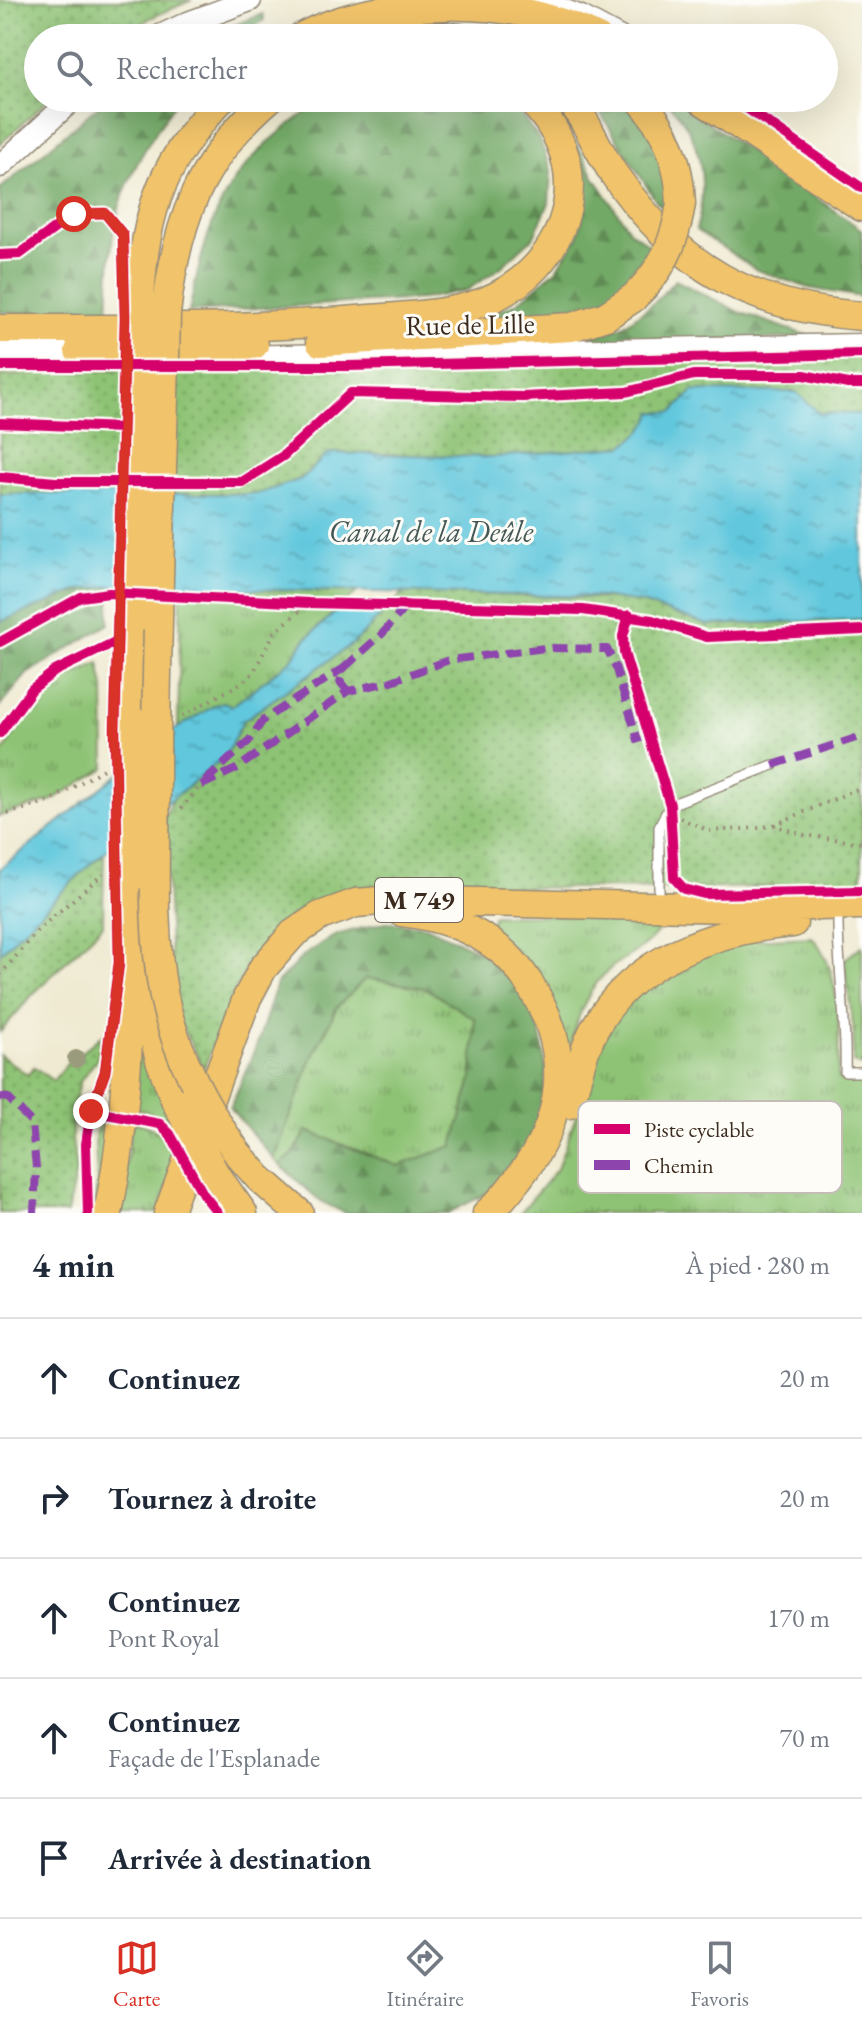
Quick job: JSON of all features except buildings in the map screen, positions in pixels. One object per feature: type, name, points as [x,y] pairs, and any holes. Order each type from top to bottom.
[{"type":"main road","points":[[332,24],[411,5],[471,3],[527,13],[558,24]]},
{"type":"main road","points":[[336,22],[413,14],[462,13],[514,24]]},
{"type":"main road","points":[[210,112],[169,170],[152,208],[142,257],[152,314],[159,954],[164,995],[178,1046],[208,1109],[238,1154],[259,1178],[299,1213]]},
{"type":"main road","points":[[110,1200],[122,1117],[128,1028],[152,314],[183,219],[199,183],[227,139],[255,112]]},
{"type":"main road","points":[[0,329],[310,324],[463,308],[503,293],[545,256],[560,229],[569,199],[568,166],[562,147],[554,128],[540,112]]},
{"type":"main road","points":[[577,112],[615,176],[676,247],[724,280],[750,293],[806,309],[862,316]]},
{"type":"main road","points":[[79,351],[541,330],[590,322],[606,316],[648,284],[667,257],[676,232],[681,204],[679,174],[671,146],[651,112]]},
{"type":"main road","points":[[722,112],[862,207]]},
{"type":"main road","points":[[132,877],[142,996],[160,1060],[176,1102],[214,1172],[243,1213]]},
{"type":"main road","name":"M 749","points":[[168,1213],[251,990],[278,949],[306,925],[338,908],[392,900],[854,914]]},
{"type":"main road","points":[[184,1213],[226,1089],[272,977],[283,961],[309,937],[352,917],[383,911],[425,916],[486,939],[510,958],[524,976],[556,1040],[558,1095],[552,1116],[538,1150],[513,1185],[487,1213]]},
{"type":"main road","points":[[496,1213],[523,1193],[540,1173],[566,1120],[581,1060],[595,1028],[640,976],[673,954],[726,935],[854,914]]},
{"type":"street","points":[[186,24],[250,0]]},
{"type":"street","points":[[536,0],[594,24]]},
{"type":"street","points":[[0,166],[59,112]]},
{"type":"street","name":"Rue de Lille","points":[[0,352],[79,351],[228,357],[862,345]]},
{"type":"lane","points":[[659,906],[659,827],[670,805],[773,765]]},
{"type":"lane","points":[[854,914],[838,963],[846,1031],[845,1072],[862,1072]]},
{"type":"lane","points":[[100,1213],[110,1200]]},
{"type":"path","points":[[177,719],[243,682],[253,673],[274,633],[309,603]]},
{"type":"path","points":[[0,816],[50,801],[110,766],[116,779]]},
{"type":"path","points":[[176,815],[200,786]]},
{"type":"path","points":[[671,826],[671,813],[709,831],[774,825],[862,787]]},
{"type":"path","points":[[774,825],[804,835],[862,843]]},
{"type":"path","points":[[0,975],[40,928],[103,874]]},
{"type":"green space","points":[[0,0],[192,0],[142,24],[24,24],[24,112],[35,112],[0,144]]},
{"type":"green space","points":[[263,14],[264,20],[257,24],[237,24]]},
{"type":"green space","points":[[91,112],[169,112],[144,151],[119,208],[112,248],[108,315],[0,312],[0,189]]},
{"type":"green space","points":[[306,112],[519,112],[540,141],[551,170],[549,203],[533,238],[500,268],[467,290],[422,299],[189,312],[208,237],[226,194],[257,153]]},
{"type":"green space","points":[[600,112],[635,112],[643,123],[663,165],[667,211],[656,201]]},
{"type":"green space","points":[[676,112],[693,112],[862,230],[862,297],[809,288],[757,270],[696,230],[702,174],[696,146]]},
{"type":"green space","points":[[576,140],[594,177],[630,231],[656,250],[622,289],[597,306],[554,316],[478,319],[517,303],[556,270],[578,237],[585,205]]},
{"type":"green space","points":[[675,280],[739,312],[814,338],[575,342],[623,326],[656,301]]},
{"type":"green space","points":[[862,345],[862,414],[673,412],[650,421],[623,446],[494,457],[329,453],[301,479],[257,494],[0,494],[0,376],[383,355]]},
{"type":"green space","points":[[110,586],[109,624],[27,674],[0,706],[0,622],[79,590]]},
{"type":"green space","points":[[181,587],[358,591],[307,637],[291,660],[232,706],[224,702],[217,704],[178,728]]},
{"type":"green space","points":[[404,592],[621,599],[708,625],[862,619],[862,884],[684,889],[397,886],[347,890],[315,902],[289,917],[269,936],[252,958],[239,983],[204,1068],[173,1011],[164,817],[175,795],[225,757],[243,721],[354,642]]},
{"type":"green space","points":[[99,663],[104,687],[105,768],[50,801],[0,816],[1,756],[26,715],[54,684]]},
{"type":"green space","points":[[104,854],[103,925],[33,994],[0,1032],[0,953],[90,864]]},
{"type":"green space","points":[[494,915],[652,916],[660,928],[651,940],[612,967],[596,984],[579,1016],[569,1050],[489,927]]},
{"type":"green space","points":[[386,922],[426,926],[485,954],[524,993],[541,1035],[546,1070],[542,1110],[524,1151],[490,1192],[448,1213],[345,1213],[320,1201],[280,1165],[293,1154],[307,1131],[398,1166],[453,1146],[472,1079],[475,1019],[425,988],[366,978],[337,1007],[312,1058],[274,1159],[230,1108],[258,1042],[277,983],[303,956],[336,935]]},
{"type":"green space","points":[[812,937],[829,967],[837,1004],[838,1079],[862,1081],[862,1213],[520,1213],[557,1169],[578,1110],[578,1193],[842,1193],[842,1101],[581,1101],[605,1035],[620,1007],[686,957],[747,940]]},
{"type":"green space","points":[[862,946],[862,1066],[853,1062],[854,1032],[844,960]]},
{"type":"green space","points":[[366,978],[425,988],[475,1019],[472,1079],[453,1146],[398,1166],[307,1131],[293,1154],[280,1165],[274,1159],[312,1058],[337,1007]]},
{"type":"green space","points":[[140,1031],[176,1132],[157,1116],[132,1108]]},
{"type":"green space","points":[[101,1036],[97,1059],[81,1080],[72,1110],[76,1171],[67,1213],[0,1213],[0,1055],[28,1075],[34,1067],[53,1081],[67,1064]]},
{"type":"green space","points":[[113,1121],[105,1186],[93,1207],[97,1181],[95,1137],[100,1124]]},
{"type":"green space","points":[[132,1122],[160,1134],[177,1159],[158,1213],[119,1213]]},
{"type":"water","name":"Canal de la Deûle","points":[[693,391],[796,392],[819,413],[862,414],[862,619],[708,625],[642,603],[600,597],[110,586],[79,590],[0,622],[0,494],[257,494],[301,479],[329,453],[494,457],[623,446],[641,431],[653,412],[673,412]]},
{"type":"water","points":[[340,608],[385,611],[355,642],[243,721],[225,757],[90,864],[0,953],[0,869],[171,732],[217,704],[224,702],[232,706],[291,660],[307,638]]},
{"type":"marked path","points":[[344,668],[383,633],[406,606]]},
{"type":"marked path","points":[[348,691],[340,682],[344,668],[263,720],[249,741],[200,786],[236,769],[348,691],[389,682],[449,660],[545,648],[607,649],[639,743]]},
{"type":"marked path","points":[[773,765],[862,736]]},
{"type":"marked path","points":[[0,1097],[8,1098],[32,1123],[36,1168],[34,1213]]},
{"type":"cycle path","points":[[752,112],[862,188]]},
{"type":"cycle path","points":[[0,255],[20,254],[74,214],[105,213],[123,235],[125,318],[115,732],[119,963],[105,1072],[91,1111],[86,1144],[88,1213]]},
{"type":"cycle path","points":[[0,366],[348,366],[862,354]]},
{"type":"cycle path","points":[[0,477],[55,482],[242,482],[283,456],[351,393],[523,397],[626,392],[694,375],[804,375],[862,384]]},
{"type":"cycle path","points":[[0,423],[122,428]]},
{"type":"cycle path","points":[[0,642],[81,597],[109,593],[309,603],[583,610],[652,620],[707,637],[862,630]]},
{"type":"cycle path","points":[[629,615],[623,636],[624,653],[670,805],[674,878],[684,889],[704,894],[862,891]]},
{"type":"cycle path","points":[[0,733],[32,689],[55,671],[117,641]]},
{"type":"cycle path","points":[[91,1111],[160,1124],[170,1134],[203,1194],[218,1213]]},
{"type":"route","points":[[74,214],[105,213],[123,235],[125,318],[115,732],[119,963],[105,1072],[91,1111]]}]
